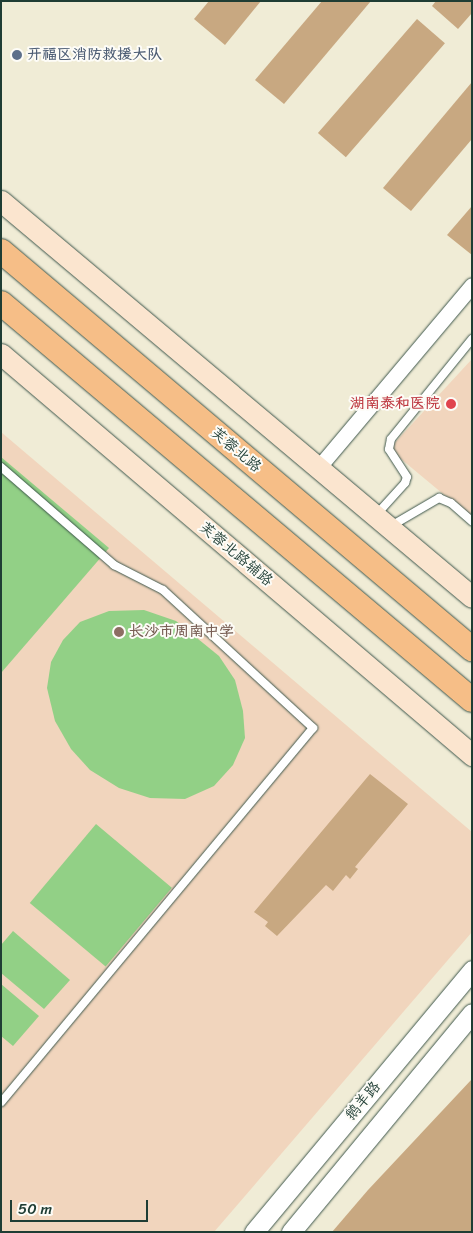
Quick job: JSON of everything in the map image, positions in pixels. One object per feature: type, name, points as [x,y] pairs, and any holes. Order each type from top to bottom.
[{"type":"main road","points":[[1,201],[472,597]]},
{"type":"main road","name":"芙蓉北路","points":[[1,251],[472,649]]},
{"type":"main road","points":[[1,303],[472,700]]},
{"type":"main road","name":"芙蓉北路辅路","points":[[1,354],[472,754]]},
{"type":"street","points":[[318,468],[472,285]]},
{"type":"street","name":"鹅羊路","points":[[254,1232],[472,970]]},
{"type":"street","name":"鹅羊路","points":[[291,1232],[472,1013]]},
{"type":"lane","points":[[382,522],[407,477],[390,450],[391,439],[472,339]]},
{"type":"lane","points":[[1,467],[114,565],[163,590],[314,728],[1,1102]]},
{"type":"lane","points":[[382,522],[440,498],[451,503],[472,521]]},
{"type":"shaded area","name":"湖南泰和医院","points":[[472,359],[472,518],[389,449]]},
{"type":"shaded area","name":"长沙市周南中学","points":[[1,432],[472,832],[472,932],[214,1232],[1,1232]]},
{"type":"green space","points":[[1,457],[109,548],[1,673]]},
{"type":"green space","points":[[144,610],[176,621],[219,656],[235,680],[243,711],[245,738],[233,765],[214,786],[185,799],[150,798],[119,788],[90,770],[71,749],[55,721],[47,688],[51,662],[63,640],[80,622],[109,611]]},
{"type":"green space","points":[[96,824],[172,888],[106,967],[30,903]]},
{"type":"green space","points":[[13,931],[70,980],[44,1009],[1,973],[1,945]]},
{"type":"green space","points":[[1,984],[39,1016],[13,1046],[1,1036]]},
{"type":"building","points":[[209,1],[261,1],[225,45],[194,19]]},
{"type":"building","points":[[322,1],[371,1],[284,104],[255,80]]},
{"type":"building","points":[[436,1],[472,1],[472,13],[458,29],[432,6]]},
{"type":"building","points":[[417,19],[445,43],[346,157],[318,133]]},
{"type":"building","points":[[472,82],[472,139],[411,211],[383,188]]},
{"type":"building","points":[[472,206],[472,255],[447,235]]},
{"type":"building","points":[[370,774],[408,804],[355,867],[358,869],[350,879],[346,875],[333,891],[326,885],[277,936],[265,926],[268,922],[254,912]]},
{"type":"building","points":[[472,1079],[472,1232],[332,1232],[368,1190]]},
{"type":"place","name":"开福区消防救援大队","points":[[17,55]]},
{"type":"place","name":"湖南泰和医院","points":[[451,404]]},
{"type":"place","name":"长沙市周南中学","points":[[119,632]]}]
